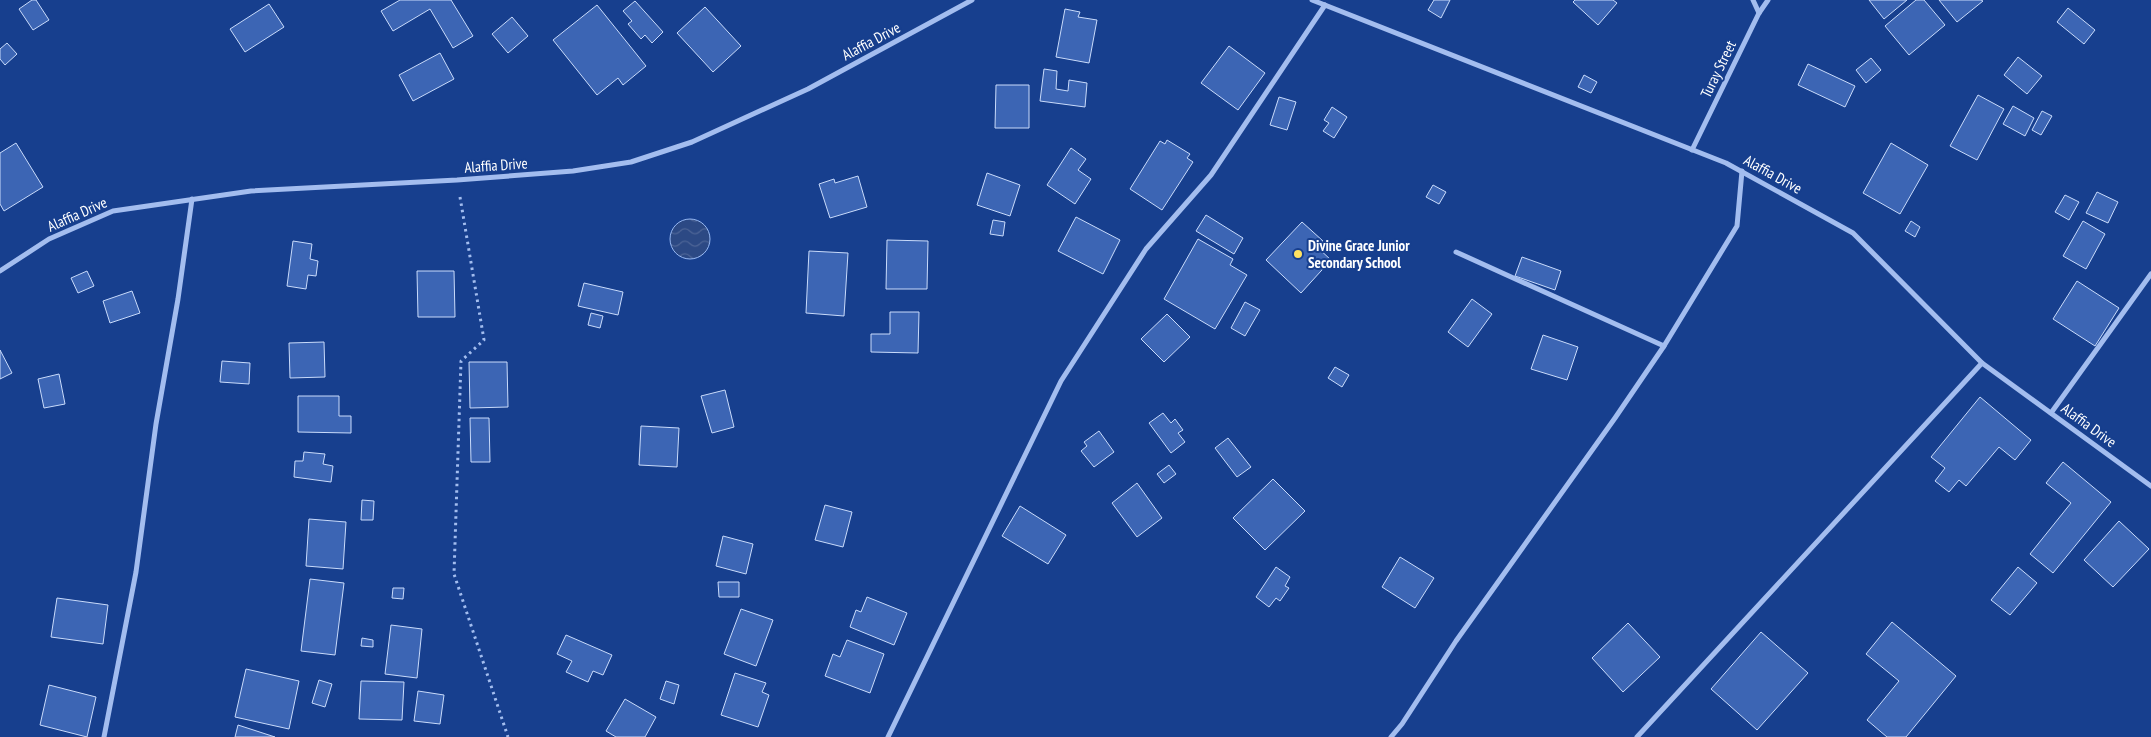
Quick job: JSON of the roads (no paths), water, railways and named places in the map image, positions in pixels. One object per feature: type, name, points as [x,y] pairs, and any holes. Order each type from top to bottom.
[{"type":"street","name":"Alaffia Drive","points":[[0,271],[49,240],[113,210],[251,191],[457,180],[573,171],[632,162],[683,144],[808,89],[972,0]]},
{"type":"street","name":"Alaffia Drive","points":[[1312,0],[1726,163],[1853,234],[1982,363],[2151,486]]},
{"type":"street","points":[[1753,0],[1760,13]]},
{"type":"street","name":"Turay Street","points":[[1692,150],[1768,0]]},
{"type":"street","points":[[888,737],[1061,381],[1146,249],[1211,176],[1325,5]]},
{"type":"street","points":[[1391,737],[1402,724],[1456,641],[1664,346],[1737,226],[1742,171]]},
{"type":"street","points":[[104,737],[136,572],[156,424],[178,299],[192,200]]},
{"type":"street","points":[[1456,252],[1664,346]]},
{"type":"street","points":[[2051,413],[2151,274]]},
{"type":"street","points":[[1637,737],[1982,363]]},
{"type":"water","points":[[690,219],[704,225],[710,239],[704,253],[690,259],[676,253],[670,239],[676,225]]},
{"type":"place","name":"Divine Grace Junior Secondary School","points":[[1298,254]]}]
